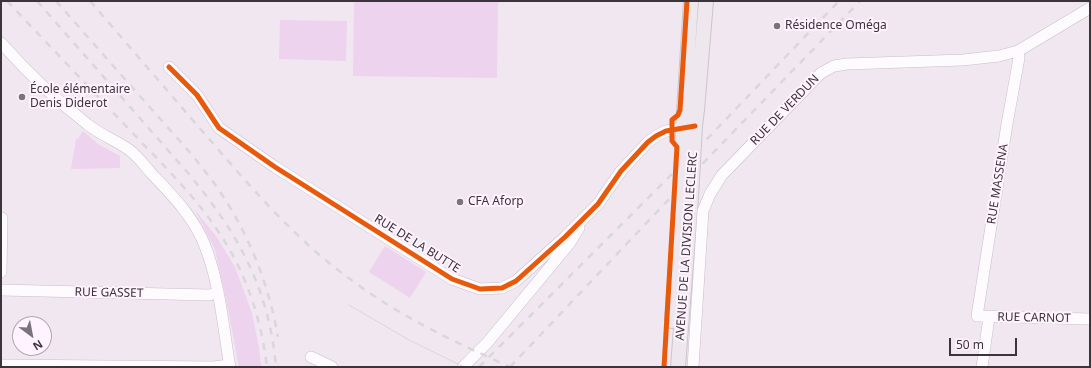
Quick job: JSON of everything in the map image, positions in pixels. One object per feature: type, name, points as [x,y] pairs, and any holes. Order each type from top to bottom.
[{"type":"main road","points":[[689,127],[691,1]]},
{"type":"main road","points":[[689,127],[697,110],[706,1]]},
{"type":"main road","name":"AVENUE DE LA DIVISION LECLERC","points":[[678,367],[691,198],[689,127]]},
{"type":"main road","name":"AVENUE DE LA DIVISION LECLERC","points":[[669,367],[680,208],[689,127]]},
{"type":"street","name":"RUE DE VERDUN","points":[[693,367],[703,211],[710,194],[722,175],[821,73],[834,66],[847,64],[963,60],[999,56],[1018,51],[1090,8]]},
{"type":"street","points":[[1,43],[31,75],[69,110],[101,135],[129,150],[180,203],[204,244],[212,268],[218,293],[230,366],[1,365]]},
{"type":"street","name":"RUE MASSENA","points":[[977,316],[1007,124],[1019,58],[1018,51]]},
{"type":"street","name":"RUE DE LA BUTTE","points":[[169,67],[197,95],[219,128],[275,167],[452,279],[480,289],[502,288],[516,281],[565,237],[598,204],[621,172],[648,142],[666,131],[689,127]]},
{"type":"street","points":[[463,367],[487,343],[570,244],[586,216]]},
{"type":"street","points":[[1,272],[2,218]]},
{"type":"street","name":"RUE GASSET","points":[[1,290],[209,295],[218,293]]},
{"type":"street","name":"RUE CARNOT","points":[[977,316],[1090,319]]},
{"type":"street","points":[[982,367],[989,317]]},
{"type":"street","points":[[311,357],[332,367]]},
{"type":"shaded area","points":[[354,1],[498,1],[497,78],[353,76]]},
{"type":"shaded area","points":[[280,20],[347,21],[346,61],[279,59]]},
{"type":"shaded area","points":[[83,131],[98,144],[120,156],[120,168],[71,169],[76,139],[78,139]]},
{"type":"shaded area","points":[[195,210],[216,236],[235,267],[252,313],[259,347],[261,367],[239,367],[215,250]]},
{"type":"shaded area","points":[[385,246],[426,272],[410,298],[369,272]]},
{"type":"tram line","points":[[349,305],[409,340],[464,367]]},
{"type":"railway","points":[[7,1],[174,176],[218,231],[237,263],[251,296],[261,331],[267,367]]},
{"type":"railway","points":[[37,1],[188,173],[222,218],[236,240],[258,287],[272,338],[276,367]]},
{"type":"railway","points":[[56,1],[186,148],[221,193],[233,212],[253,252],[268,294],[278,337]]},
{"type":"railway","points":[[90,1],[243,178],[278,216],[314,251],[354,282],[391,307],[449,339],[510,367]]},
{"type":"railway","points":[[479,367],[709,137],[839,1]]},
{"type":"railway","points":[[510,367],[709,157],[860,1]]},
{"type":"cycle path","points":[[664,367],[677,147],[672,141],[672,120],[678,115],[680,110],[687,1]]},
{"type":"cycle path","points":[[169,67],[197,95],[219,128],[275,167],[452,279],[480,289],[502,288],[516,281],[565,237],[598,204],[621,171],[648,142],[666,131],[695,126]]},
{"type":"place","name":"Résidence Oméga","points":[[777,26]]},
{"type":"place","name":"École élémentaire Denis Diderot","points":[[22,97]]},
{"type":"place","name":"CFA Aforp","points":[[460,202]]}]
